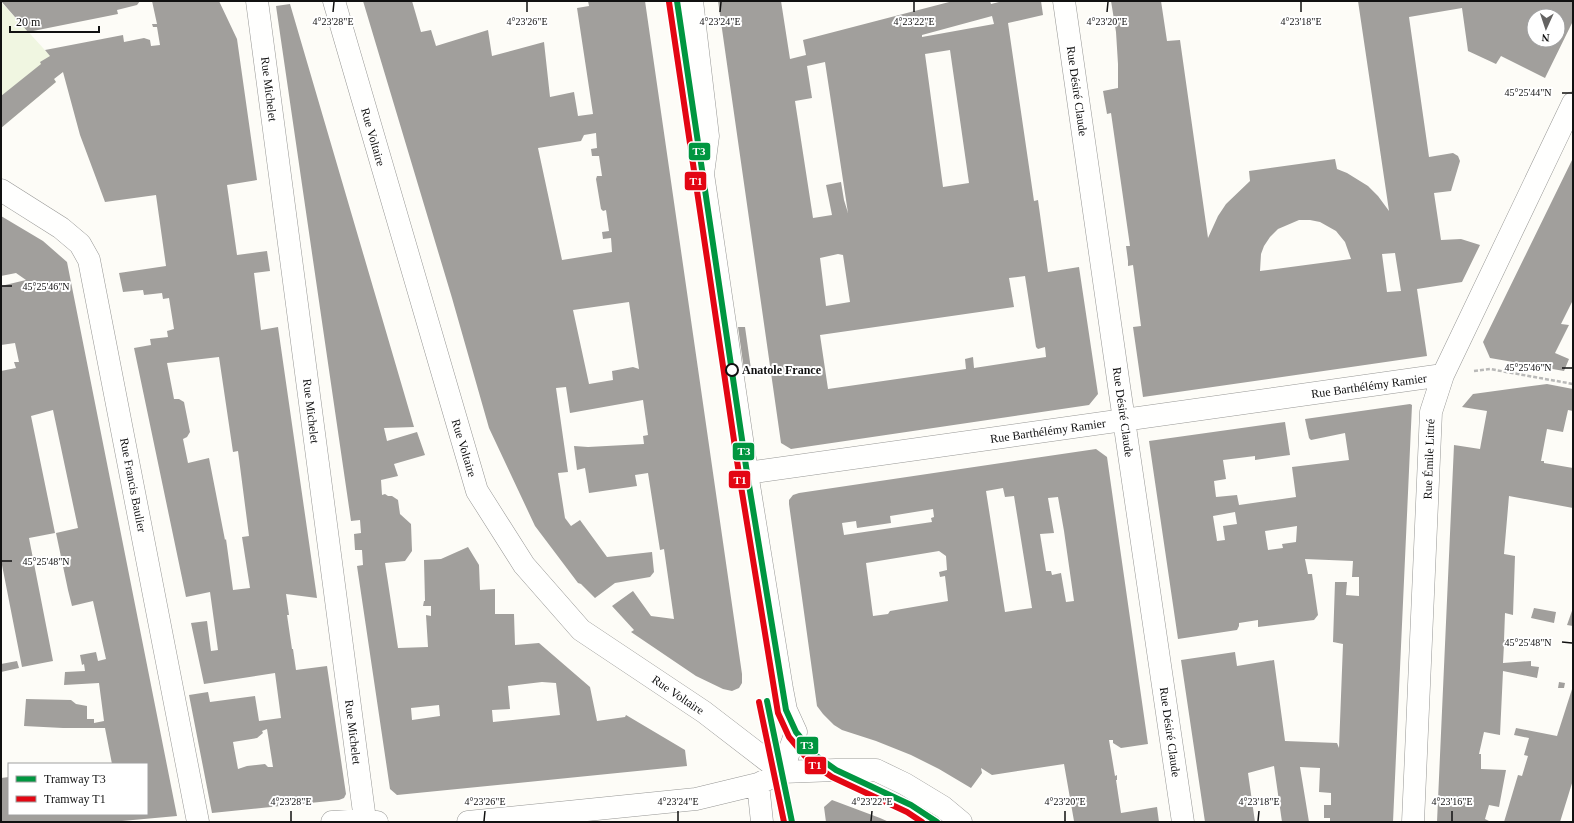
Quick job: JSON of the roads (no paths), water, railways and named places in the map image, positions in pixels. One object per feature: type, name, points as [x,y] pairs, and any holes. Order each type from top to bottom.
[{"type":"street","name":"Rue Michelet","points":[[257,1],[371,821]]},
{"type":"street","name":"Rue Voltaire","points":[[334,1],[477,490],[524,565],[581,630],[704,712],[782,772]]},
{"type":"street","points":[[692,1],[708,136],[703,174],[747,473],[782,689],[786,710],[796,732],[782,772]]},
{"type":"street","name":"Rue Désiré Claude","points":[[1064,1],[1183,822]]},
{"type":"street","name":"Rue Émile Littré","points":[[1414,822],[1431,412],[1444,375],[1573,103]]},
{"type":"street","name":"Rue Francis Baulier","points":[[1,190],[61,228],[80,244],[89,260],[198,822]]},
{"type":"street","name":"Rue Barthélémy Ramier","points":[[747,473],[1444,375]]},
{"type":"street","points":[[468,822],[696,799],[758,784],[782,772],[876,770],[905,784],[943,807],[961,822]]},
{"type":"street","points":[[758,784],[762,822]]},
{"type":"street","points":[[332,822],[371,821]]},
{"type":"tram line","name":"T3","points":[[677,1],[747,473],[786,710],[796,732],[815,755],[836,770],[911,805],[937,822]]},
{"type":"tram line","name":"T1","points":[[669,2],[739,474],[778,713],[789,737],[810,762],[832,777],[907,812],[922,822]]},
{"type":"tram line","name":"T3","points":[[767,701],[792,822]]},
{"type":"tram line","name":"T1","points":[[759,702],[784,822]]},
{"type":"place","name":"Anatole France","points":[[732,370]]}]
